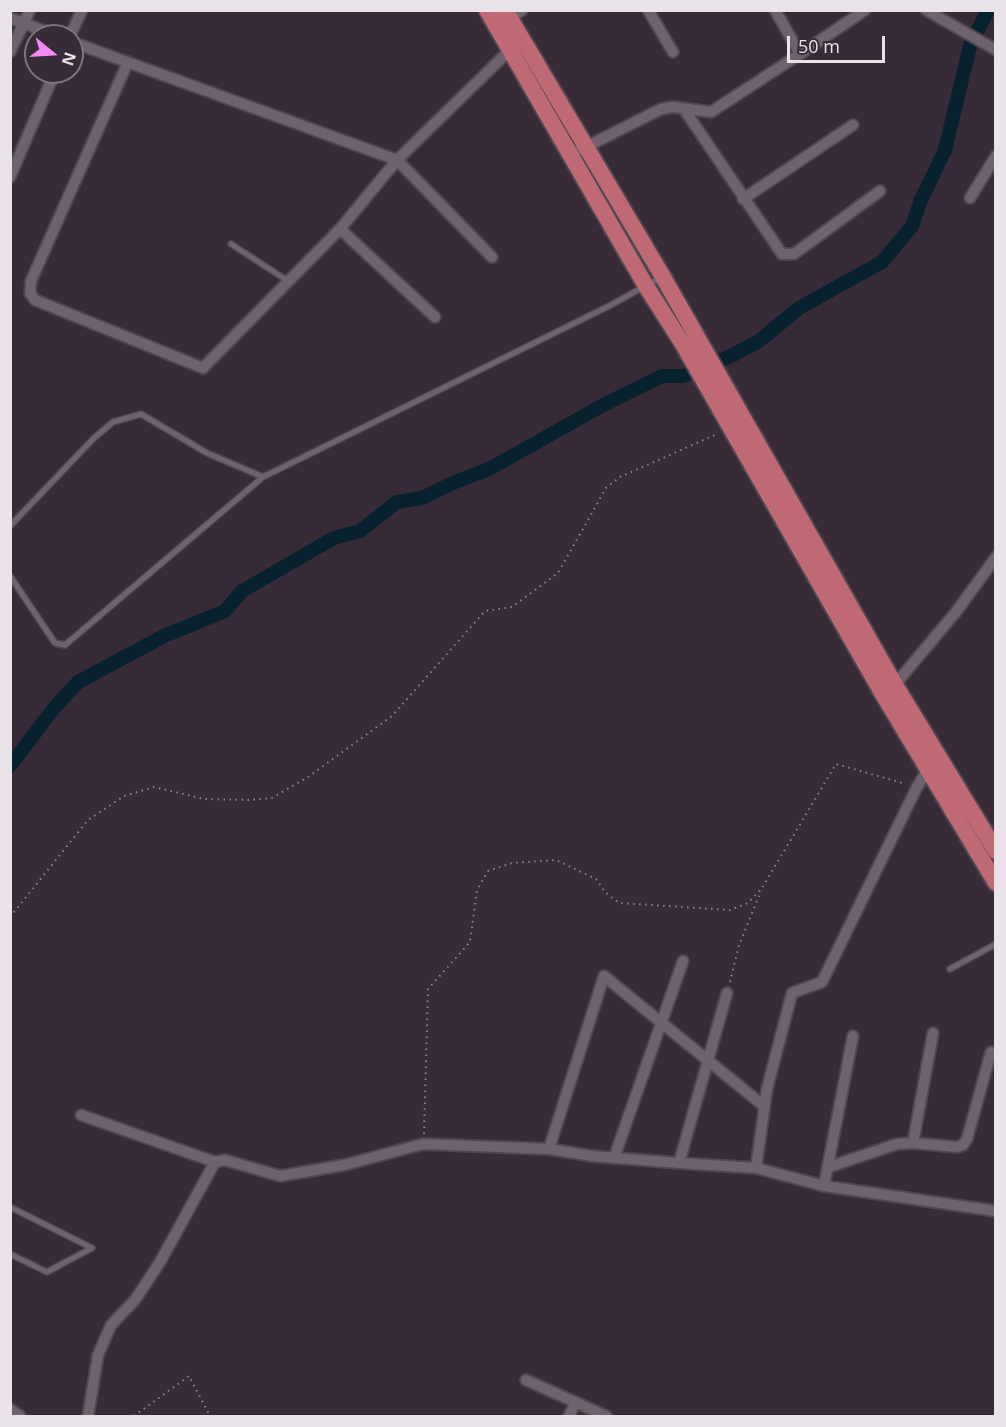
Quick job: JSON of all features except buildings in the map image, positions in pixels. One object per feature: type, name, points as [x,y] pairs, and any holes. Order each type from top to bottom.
[{"type":"main road","points":[[487,10],[516,45],[578,150],[663,277],[691,342],[889,691]]},
{"type":"main road","points":[[512,13],[516,45]]},
{"type":"main road","points":[[578,150],[646,286],[691,342]]},
{"type":"main road","points":[[725,404],[731,428],[889,691],[934,763],[996,851]]},
{"type":"main road","points":[[934,763],[996,882]]},
{"type":"street","points":[[10,52],[30,10]]},
{"type":"street","points":[[76,24],[82,10]]},
{"type":"street","points":[[648,10],[672,52]]},
{"type":"street","points":[[775,10],[800,54]]},
{"type":"street","points":[[578,150],[661,109],[711,112],[865,10]]},
{"type":"street","points":[[926,10],[991,47]]},
{"type":"street","points":[[10,18],[23,23]]},
{"type":"street","points":[[128,62],[32,281],[30,293],[35,300],[203,368],[340,229],[397,160],[516,45]]},
{"type":"street","points":[[84,46],[397,160],[492,257]]},
{"type":"street","points":[[10,177],[50,84]]},
{"type":"street","points":[[684,109],[777,249],[789,255],[880,191]]},
{"type":"street","points":[[743,199],[853,125]]},
{"type":"street","points":[[970,198],[996,156]]},
{"type":"street","points":[[340,229],[435,316]]},
{"type":"street","points":[[889,691],[956,612],[996,557]]},
{"type":"street","points":[[756,1168],[764,1106],[792,993],[822,982],[917,787],[934,763]]},
{"type":"street","points":[[614,1158],[683,961]]},
{"type":"street","points":[[549,1149],[604,976],[764,1106]]},
{"type":"street","points":[[679,1163],[727,993]]},
{"type":"street","points":[[913,1143],[933,1033]]},
{"type":"street","points":[[824,1186],[853,1036]]},
{"type":"street","points":[[829,1167],[897,1144],[957,1147],[963,1145],[968,1139],[991,1052]]},
{"type":"street","points":[[81,1115],[215,1162],[225,1160],[280,1176],[344,1165],[423,1144],[549,1149],[614,1158],[756,1168],[824,1186],[996,1211]]},
{"type":"street","points":[[88,1416],[98,1355],[111,1325],[135,1300],[154,1271],[215,1162]]},
{"type":"street","points":[[526,1380],[606,1416]]},
{"type":"street","points":[[568,1416],[576,1402]]},
{"type":"street","points":[[10,1409],[20,1416]]},
{"type":"lane","points":[[231,243],[288,281]]},
{"type":"lane","points":[[10,576],[55,643],[65,645],[263,477],[663,277]]},
{"type":"lane","points":[[10,526],[94,438],[113,422],[141,414],[207,453],[263,477]]},
{"type":"lane","points":[[950,969],[996,944]]},
{"type":"lane","points":[[10,1207],[92,1248],[47,1272],[10,1254]]},
{"type":"path","points":[[10,916],[88,820],[124,796],[154,787],[204,799],[272,798],[308,777],[392,716],[485,611],[512,607],[558,573],[606,488],[620,477],[731,428]]},
{"type":"path","points":[[727,993],[739,945],[762,888],[836,764],[917,787]]},
{"type":"path","points":[[423,1144],[428,989],[470,942],[477,890],[488,871],[512,863],[556,860],[596,879],[605,892],[619,903],[729,910],[748,903],[762,888]]},
{"type":"path","points":[[134,1416],[189,1376],[210,1416]]},
{"type":"waterway","points":[[10,766],[54,708],[78,682],[164,636],[225,611],[242,591],[334,538],[360,531],[397,502],[422,498],[489,469],[605,404],[662,376],[683,376],[731,356],[759,341],[799,308],[882,262],[912,226],[921,200],[945,150],[970,46],[988,10]]}]
